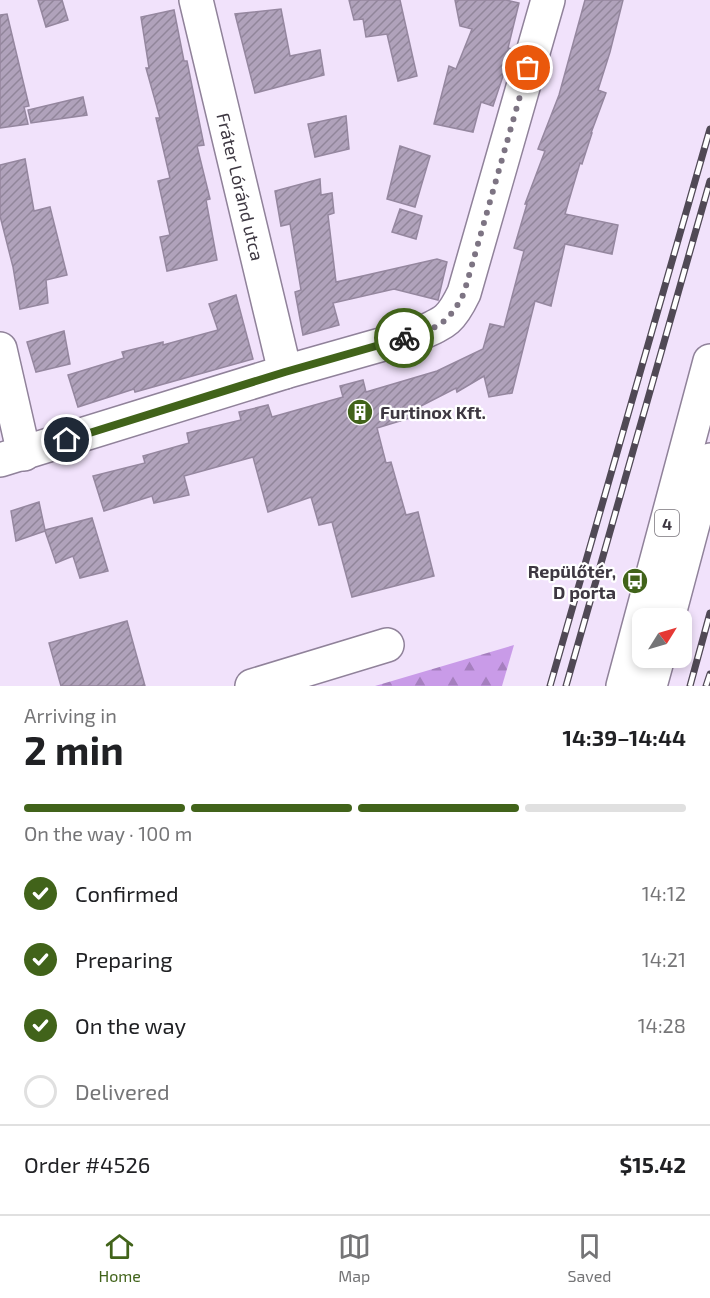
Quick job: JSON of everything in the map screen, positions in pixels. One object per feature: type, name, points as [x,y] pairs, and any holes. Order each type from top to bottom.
[{"type":"street","name":"Fráter Lóránd utca","points":[[196,0],[285,372]]},
{"type":"street","points":[[0,349],[12,457],[285,372],[419,334],[441,324],[454,312],[464,293],[548,0]]},
{"type":"street","name":"4","points":[[623,686],[710,361]]},
{"type":"street","name":"4","points":[[671,608],[710,460]]},
{"type":"street","points":[[252,686],[387,645]]},
{"type":"street","points":[[650,686],[655,668]]},
{"type":"green space","points":[[514,645],[502,686],[375,686]]},
{"type":"building","points":[[38,0],[62,0],[68,20],[46,27]]},
{"type":"building","points":[[349,0],[400,0],[417,76],[398,81],[387,34],[366,37],[363,19],[354,20]]},
{"type":"building","points":[[455,0],[506,0],[519,3],[508,48],[512,49],[493,106],[481,102],[473,132],[434,124],[449,66],[456,69],[472,29],[460,26]]},
{"type":"building","points":[[585,0],[623,0],[598,90],[606,93],[582,164],[580,163],[565,214],[618,225],[612,254],[565,244],[551,306],[535,301],[512,393],[489,397],[484,376],[457,392],[456,388],[421,406],[423,414],[377,428],[386,463],[391,462],[406,515],[418,512],[434,576],[352,597],[332,522],[319,525],[311,497],[268,512],[253,457],[184,476],[189,495],[154,503],[152,496],[104,511],[93,476],[145,463],[143,456],[189,443],[187,433],[241,420],[239,412],[268,405],[272,417],[343,397],[340,386],[363,380],[366,392],[437,371],[483,349],[490,324],[504,327],[524,251],[514,248],[527,204],[525,204],[545,151],[538,149],[559,95]]},
{"type":"building","points":[[281,9],[290,56],[320,50],[324,75],[255,93],[235,14]]},
{"type":"building","points":[[174,10],[204,145],[197,146],[210,199],[206,200],[217,260],[167,271],[160,237],[170,235],[158,181],[170,178],[156,118],[160,118],[146,68],[149,68],[141,17]]},
{"type":"building","points":[[7,14],[29,106],[24,107],[28,124],[0,128],[0,15]]},
{"type":"building","points":[[83,97],[87,115],[31,123],[28,110]]},
{"type":"building","points":[[346,116],[349,149],[315,157],[308,124]]},
{"type":"building","points":[[400,146],[430,156],[415,207],[387,199]]},
{"type":"building","points":[[25,159],[34,211],[50,207],[67,275],[46,280],[48,303],[20,309],[13,267],[0,216],[0,165]]},
{"type":"building","points":[[320,179],[321,195],[332,193],[334,213],[328,215],[336,282],[437,259],[447,262],[438,300],[394,289],[333,303],[339,325],[303,335],[295,292],[301,290],[290,224],[281,226],[275,191]]},
{"type":"building","points":[[400,209],[422,216],[416,239],[392,232]]},
{"type":"building","points":[[236,295],[253,359],[135,392],[134,389],[78,407],[68,375],[124,358],[122,352],[163,342],[163,345],[218,330],[209,304]]},
{"type":"building","points":[[64,331],[70,364],[36,372],[27,342]]},
{"type":"building","points":[[39,502],[45,530],[92,518],[108,571],[80,578],[73,556],[56,563],[45,531],[16,541],[11,511]]},
{"type":"building","points":[[127,621],[145,686],[61,686],[49,643]]},
{"type":"railway","points":[[550,686],[710,129]]},
{"type":"railway","points":[[566,686],[710,181]]},
{"type":"railway","points":[[690,686],[710,613]]},
{"type":"railway","points":[[706,686],[710,674]]},
{"type":"way so far","points":[[404,338],[441,324],[454,312],[464,293],[528,68]]},
{"type":"place","name":"Furtinox Kft.","points":[[360,412]]},
{"type":"place","name":"Repülőtér, D porta","points":[[635,581]]},
{"type":"route","points":[[67,440],[285,372],[404,338]]}]
